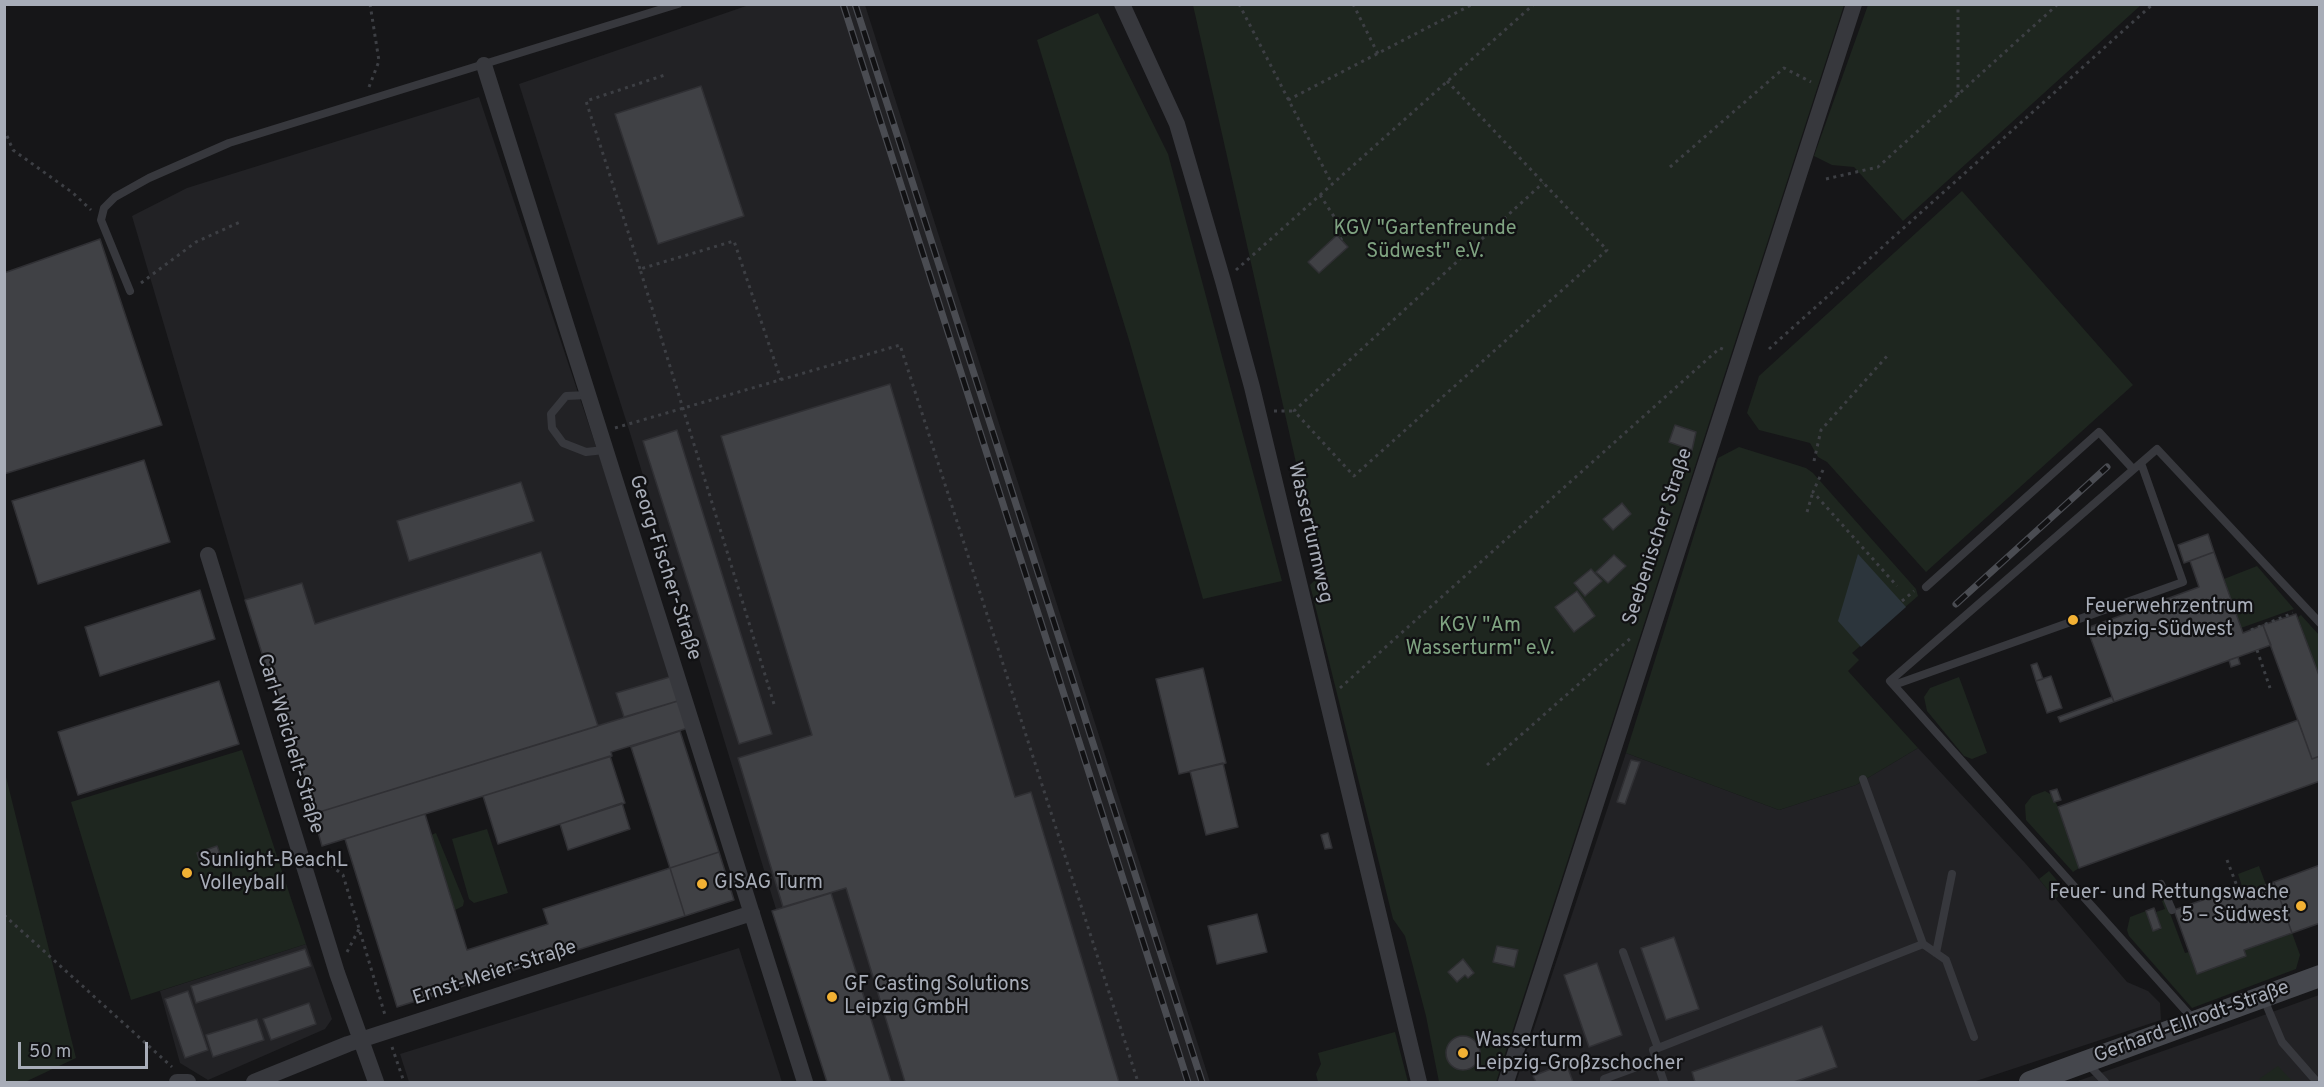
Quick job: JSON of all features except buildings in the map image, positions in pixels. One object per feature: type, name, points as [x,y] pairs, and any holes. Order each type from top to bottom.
[{"type":"main road","name":"Gerhard-Ellrodt-Straße","points":[[2030,1083],[2319,976]]},
{"type":"street","name":"Wasserturmweg","points":[[1122,4],[1177,124],[1223,281],[1252,387],[1419,1083]]},
{"type":"street","name":"Seebenischer Straße","points":[[1510,1082],[1655,617],[1854,4]]},
{"type":"street","name":"Georg-Fischer-Straße","points":[[484,65],[805,1083]]},
{"type":"street","name":"Carl-Weichelt-Straße","points":[[208,555],[337,973],[376,1083]]},
{"type":"street","name":"Ernst-Meier-Straße","points":[[254,1083],[361,1040],[752,913]]},
{"type":"lane","points":[[130,291],[100,220],[104,208],[115,197],[149,178],[229,143],[364,99],[484,65],[678,4]]},
{"type":"lane","points":[[587,395],[566,396],[550,414],[552,428],[563,443],[586,452],[604,450]]},
{"type":"lane","points":[[1926,587],[2099,432],[2133,469]]},
{"type":"lane","points":[[2195,1021],[1890,681],[2157,449],[2319,623]]},
{"type":"lane","points":[[1894,685],[2183,582],[2141,463]]},
{"type":"lane","points":[[1863,778],[1923,944],[1946,960],[1974,1036]]},
{"type":"lane","points":[[1936,952],[1952,874]]},
{"type":"lane","points":[[2161,884],[2172,910]]},
{"type":"lane","points":[[1664,1083],[1653,1050],[1923,944]]},
{"type":"lane","points":[[1623,952],[1658,1048]]},
{"type":"lane","points":[[2263,997],[2282,1042],[2317,1083]]},
{"type":"lane","points":[[1604,1083],[1604,1079],[1656,1060]]},
{"type":"lane","points":[[2086,1062],[2105,1083]]},
{"type":"path","points":[[364,99],[379,60],[370,4]]},
{"type":"path","points":[[1239,4],[1332,184]]},
{"type":"path","points":[[1353,4],[1378,54]]},
{"type":"path","points":[[1462,4],[1464,9]]},
{"type":"path","points":[[1288,100],[1473,4]]},
{"type":"path","points":[[1223,281],[1533,4]]},
{"type":"path","points":[[1958,4],[1958,95]]},
{"type":"path","points":[[1826,179],[1878,167],[2058,4]]},
{"type":"path","points":[[1769,349],[2153,4]]},
{"type":"path","points":[[1670,167],[1784,68],[1826,90]]},
{"type":"path","points":[[665,75],[586,101],[774,704]]},
{"type":"path","points":[[1447,81],[1607,250],[1354,476],[1294,411],[1543,183]]},
{"type":"path","points":[[4,129],[13,150],[73,193],[100,220]]},
{"type":"path","points":[[1320,195],[1346,235],[1341,239]]},
{"type":"path","points":[[130,291],[196,242],[240,222]]},
{"type":"path","points":[[639,269],[734,241],[781,380]]},
{"type":"path","points":[[599,432],[900,345],[1138,1083]]},
{"type":"path","points":[[1327,700],[1720,348],[1740,356]]},
{"type":"path","points":[[1814,461],[1821,430],[1888,355]]},
{"type":"path","points":[[1807,512],[1823,470]]},
{"type":"path","points":[[1813,492],[1897,586]]},
{"type":"path","points":[[1902,601],[1916,589]]},
{"type":"path","points":[[2251,630],[2306,608]]},
{"type":"path","points":[[1487,765],[1655,617]]},
{"type":"path","points":[[2257,650],[2270,688]]},
{"type":"path","points":[[317,855],[343,875],[387,1018],[387,1032],[404,1083]]},
{"type":"path","points":[[2227,860],[2240,894]]},
{"type":"path","points":[[4,915],[184,1082]]},
{"type":"shaded area","points":[[749,5],[865,5],[1210,1082],[829,1082],[630,433],[519,84]]},
{"type":"shaded area","points":[[479,97],[681,700],[313,814],[245,600],[132,216],[187,188]]},
{"type":"shaded area","points":[[1858,554],[1906,607],[1861,647],[1838,621]]},
{"type":"shaded area","points":[[1918,748],[2025,863],[2127,982],[2148,991],[2160,1003],[2161,1020],[1973,1082],[1516,1082],[1626,753],[1779,810],[1856,785]]},
{"type":"shaded area","points":[[306,944],[332,1019],[325,1029],[208,1080],[180,1063],[160,991]]},
{"type":"shaded area","points":[[739,948],[782,1082],[409,1082],[400,1054]]},
{"type":"shaded area","points":[[2319,995],[2319,1082],[2075,1082],[2231,1027]]},
{"type":"green space","points":[[1868,4],[2141,5],[1903,221],[1854,167],[1832,165],[1814,156]]},
{"type":"green space","points":[[1193,5],[1844,5],[1496,1082],[1439,1082],[1426,1016],[1405,936],[1393,919],[1310,585],[1321,574]]},
{"type":"green space","points":[[1098,13],[1168,154],[1282,581],[1203,599],[1129,340],[1037,40]]},
{"type":"green space","points":[[1962,191],[2133,385],[1926,572],[1827,462],[1818,457],[1810,443],[1759,430],[1747,413],[1759,376]]},
{"type":"green space","points":[[1739,447],[1806,468],[1813,473],[1916,589],[1918,596],[1852,653],[1859,660],[1848,671],[1918,748],[1856,785],[1779,810],[1626,753],[1718,458]]},
{"type":"green space","points":[[2257,566],[2294,609],[2241,628],[2224,579]]},
{"type":"green space","points":[[2301,615],[2319,635],[2319,678],[2298,617]]},
{"type":"green space","points":[[1959,677],[1987,753],[1972,759],[1964,756],[1927,711],[1924,697],[1930,688]]},
{"type":"green space","name":"Sunlight-BeachL Volleyball","points":[[242,750],[306,944],[131,1000],[71,802]]},
{"type":"green space","points":[[5,773],[76,1058],[25,1082],[5,1082]]},
{"type":"green space","points":[[2045,791],[2052,795],[2058,807],[2079,868],[2073,872],[2026,820],[2025,805],[2032,796]]},
{"type":"green space","points":[[487,829],[508,893],[474,903],[469,899],[452,839]]},
{"type":"green space","points":[[436,833],[464,901],[463,906],[455,910],[431,835]]},
{"type":"green space","points":[[2259,866],[2266,885],[2244,892],[2238,874]]},
{"type":"green space","points":[[2049,871],[2065,890],[2055,899],[2039,879]]},
{"type":"green space","points":[[2165,900],[2185,953],[2189,952],[2197,974],[2245,956],[2244,950],[2292,933],[2300,955],[2296,969],[2192,1008],[2129,936],[2127,930],[2130,917],[2146,911],[2153,931],[2161,929],[2156,912],[2165,909],[2162,901]]},
{"type":"green space","points":[[1395,1032],[1408,1082],[1318,1082],[1316,1074],[1321,1064],[1318,1053]]},
{"type":"green space","points":[[2278,1066],[2293,1082],[2262,1082],[2259,1079]]},
{"type":"railway","points":[[843,4],[1188,1082]]},
{"type":"railway","points":[[855,4],[1202,1082]]},
{"type":"railway","points":[[1956,604],[2107,467]]},
{"type":"place","name":"Feuerwehrzentrum Leipzig-Südwest","points":[[2073,620]]},
{"type":"place","name":"Sunlight-BeachL Volleyball","points":[[187,873]]},
{"type":"place","name":"GISAG Turm","points":[[702,884]]},
{"type":"place","name":"Feuer- und Rettungswache 5 – Südwest","points":[[2301,906]]},
{"type":"place","name":"GF Casting Solutions Leipzig GmbH","points":[[832,997]]},
{"type":"place","name":"Wasserturm Leipzig-Großzschocher","points":[[1463,1053]]},
{"type":"park label","name":"KGV \"Gartenfreunde Südwest\" e.V.","points":[[1425,242]]},
{"type":"park label","name":"KGV \"Am Wasserturm\" e.V.","points":[[1480,638]]}]
